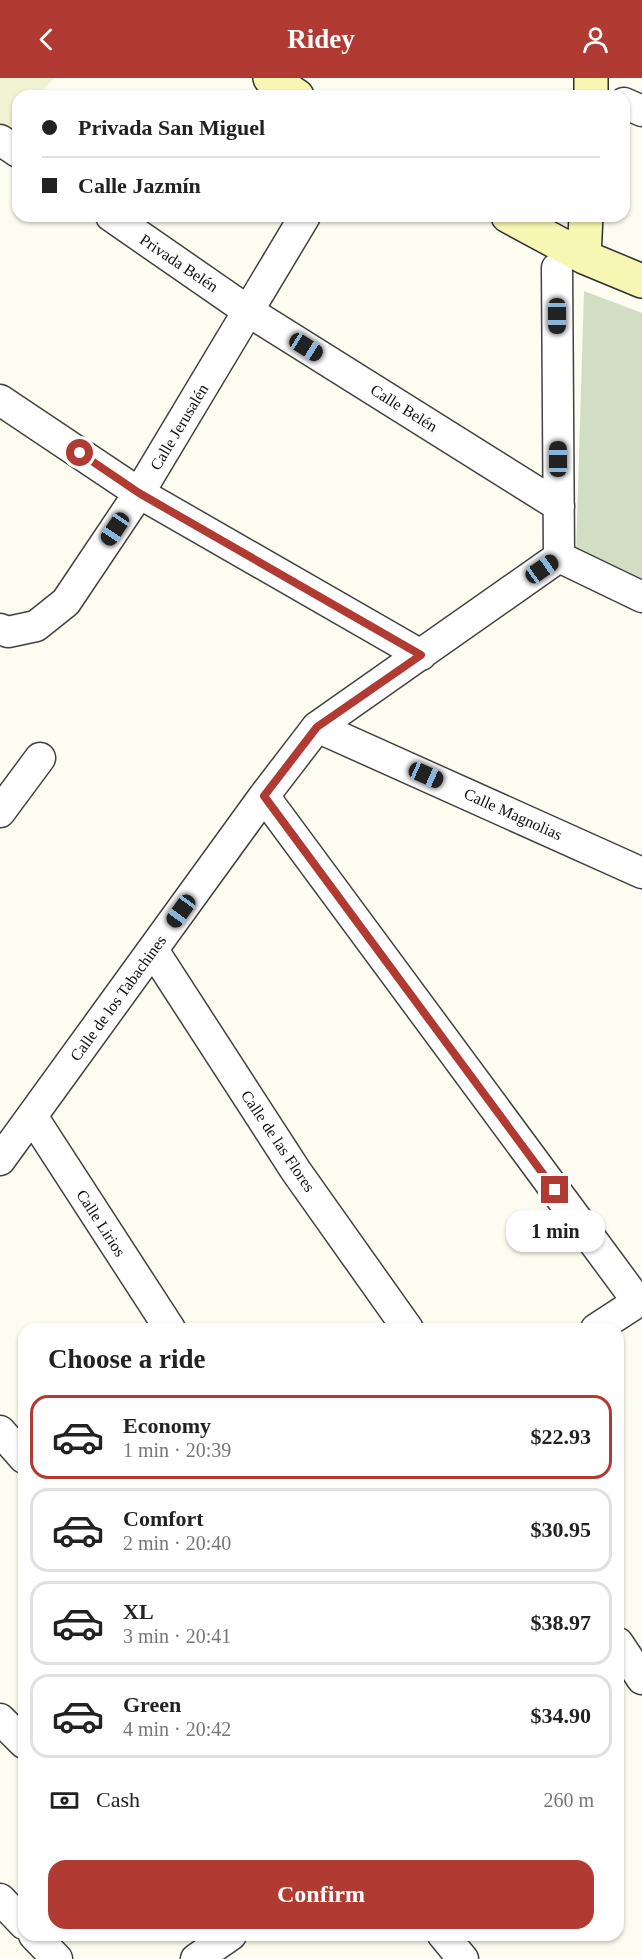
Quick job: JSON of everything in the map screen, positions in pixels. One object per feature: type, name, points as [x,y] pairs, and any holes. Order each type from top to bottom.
[{"type":"street","points":[[270,78],[288,90]]},
{"type":"street","name":"Privada Belén","points":[[120,222],[248,310]]},
{"type":"street","name":"Calle Jerusalén","points":[[0,629],[8,632],[36,626],[66,602],[139,493],[300,222]]},
{"type":"street","points":[[516,222],[571,263],[642,281]]},
{"type":"street","points":[[584,222],[571,263],[559,506],[559,557],[642,597]]},
{"type":"street","name":"Calle Belén","points":[[248,310],[559,506]]},
{"type":"street","points":[[0,400],[139,493],[421,655]]},
{"type":"street","name":"Calle de los Tabachines","points":[[3,1150],[32,1116],[264,796],[317,727],[559,557]]},
{"type":"street","name":"Calle Magnolias","points":[[317,727],[642,873]]},
{"type":"street","points":[[0,813],[40,758]]},
{"type":"street","points":[[264,796],[640,1301],[605,1323]]},
{"type":"street","name":"Calle de las Flores","points":[[153,950],[296,1171],[404,1323]]},
{"type":"street","name":"Calle Lirios","points":[[32,1116],[166,1323]]},
{"type":"street","points":[[0,1431],[18,1451]]},
{"type":"street","points":[[624,1655],[635,1677]]},
{"type":"street","points":[[0,1719],[18,1737]]},
{"type":"street","points":[[0,1899],[18,1918]]},
{"type":"street","points":[[40,1941],[57,1959]]},
{"type":"street","points":[[196,1959],[222,1941]]},
{"type":"street","points":[[448,1941],[463,1959]]},
{"type":"green space","points":[[0,78],[54,78],[43,90],[12,90],[12,123],[0,136]]},
{"type":"green space","points":[[584,291],[642,313],[642,586],[576,554]]},
{"type":"route","points":[[80,453],[139,493],[421,655],[317,727],[264,796],[555,1190]]}]
